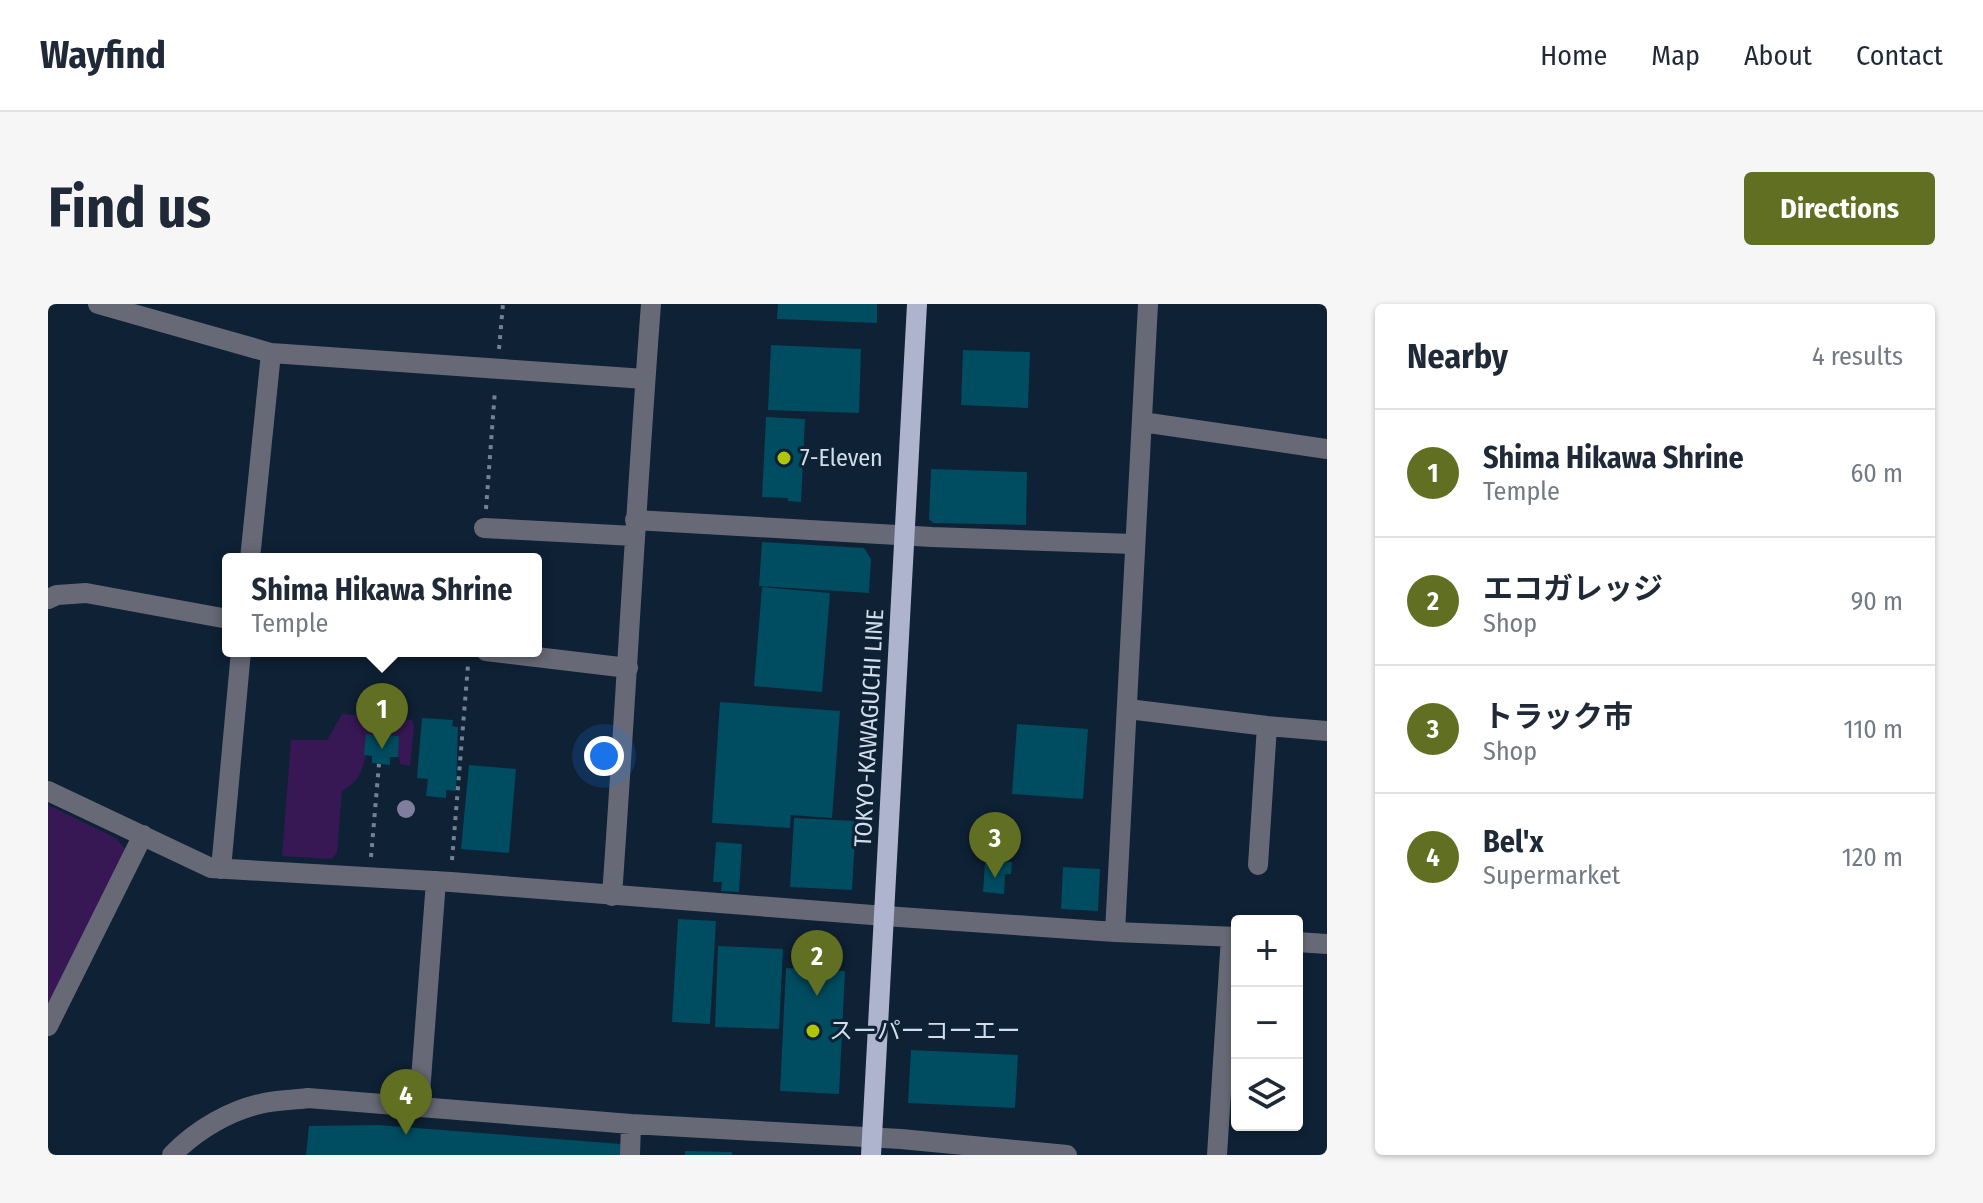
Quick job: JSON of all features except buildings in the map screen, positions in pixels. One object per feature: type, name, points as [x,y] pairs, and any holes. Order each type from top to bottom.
[{"type":"main road","name":"TOKYO-KAWAGUCHI LINE","points":[[871,1146],[917,304]]},
{"type":"street","points":[[98,304],[140,309],[271,353],[645,379]]},
{"type":"street","points":[[612,896],[651,304]]},
{"type":"street","points":[[1115,932],[1148,304]]},
{"type":"street","points":[[251,553],[271,353]]},
{"type":"street","points":[[1142,422],[1327,449]]},
{"type":"street","points":[[484,528],[634,528],[1134,544]]},
{"type":"street","points":[[48,599],[57,595],[86,593],[222,618]]},
{"type":"street","points":[[221,869],[240,657]]},
{"type":"street","points":[[536,657],[628,668]]},
{"type":"street","points":[[1128,709],[1327,731]]},
{"type":"street","points":[[1258,865],[1267,726]]},
{"type":"street","points":[[48,791],[211,868],[443,882],[1115,932],[1231,937]]},
{"type":"street","points":[[48,1026],[143,835]]},
{"type":"street","points":[[419,1106],[443,882]]},
{"type":"street","points":[[1303,942],[1327,944]]},
{"type":"street","points":[[1217,1155],[1231,975]]},
{"type":"street","points":[[172,1155],[205,1127],[232,1113],[263,1103],[308,1098],[871,1146],[1067,1155]]},
{"type":"street","points":[[630,1155],[631,1124]]},
{"type":"path","points":[[484,528],[503,304]]},
{"type":"path","points":[[443,882],[469,657]]},
{"type":"path","points":[[368,877],[379,764]]},
{"type":"shaded area","points":[[342,714],[412,720],[410,766],[400,764],[399,757],[366,754],[359,776],[342,791],[337,853],[331,859],[282,856],[291,740],[327,740]]},
{"type":"shaded area","points":[[48,805],[116,838],[127,851],[48,1004]]},
{"type":"place","name":"7-Eleven","points":[[784,458]]},
{"type":"place","name":"Shima Hikawa Shrine","points":[[382,749]]},
{"type":"place","name":"トラック市","points":[[995,878]]},
{"type":"place","name":"エコガレッジ","points":[[817,996]]},
{"type":"place","name":"スーパーコーエー","points":[[813,1031]]},
{"type":"place","name":"Bel'x","points":[[406,1135]]}]
